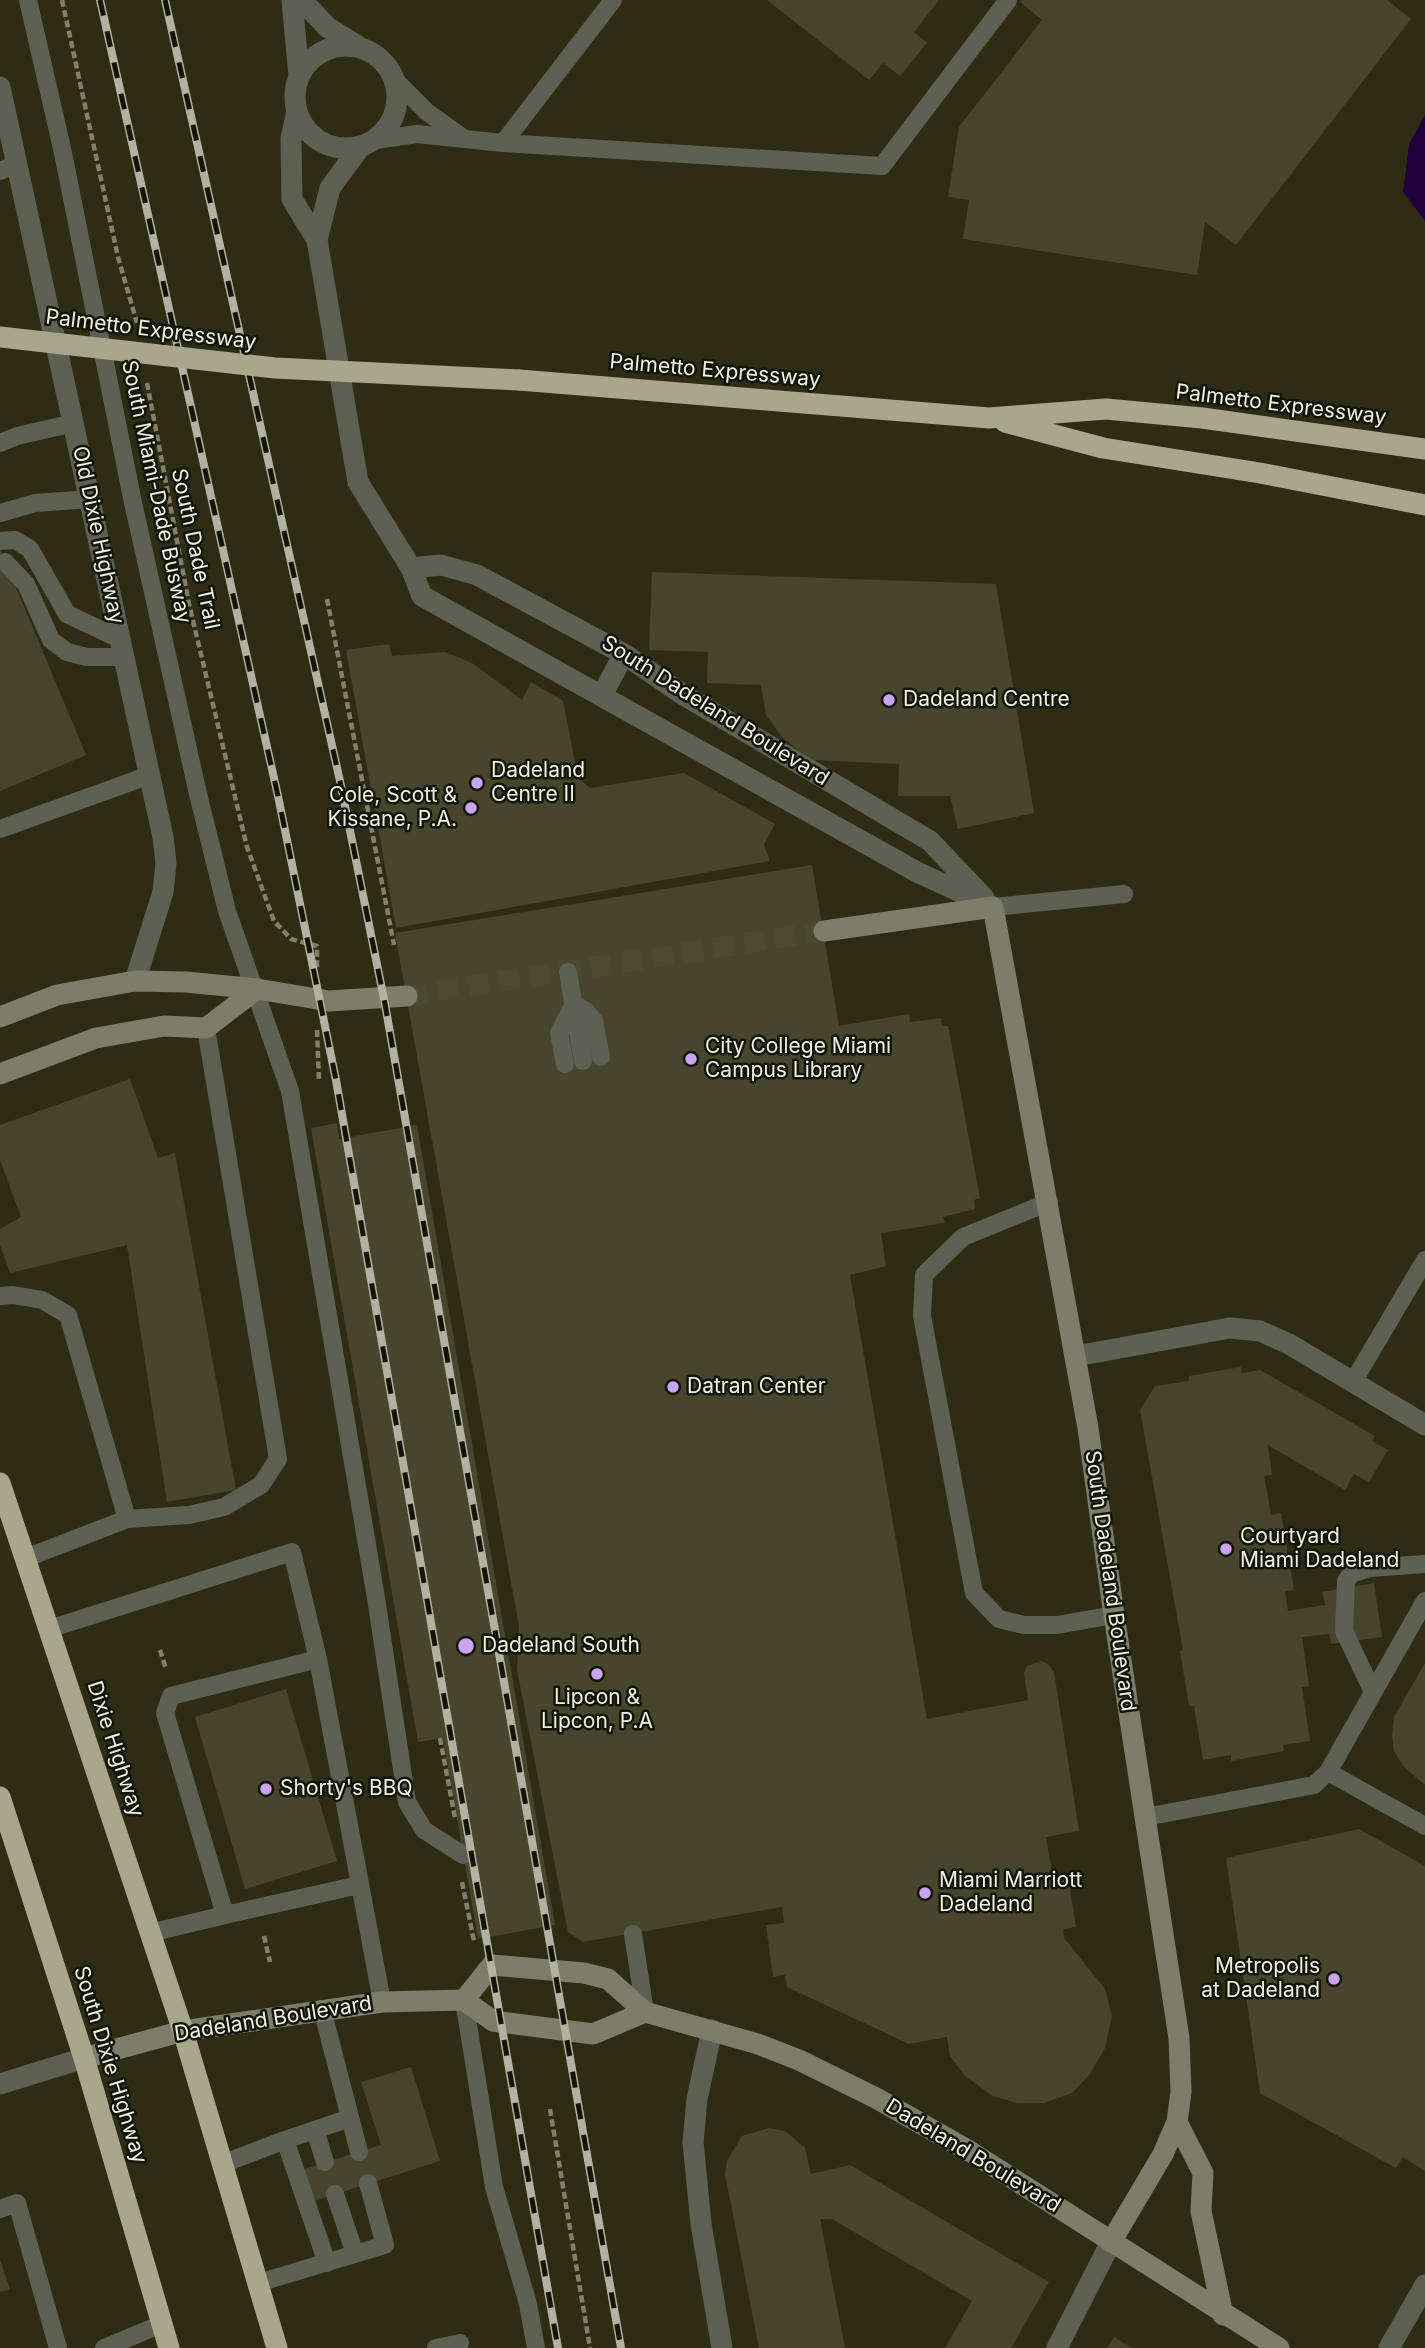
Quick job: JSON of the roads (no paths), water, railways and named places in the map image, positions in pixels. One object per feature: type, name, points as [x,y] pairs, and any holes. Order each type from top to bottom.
[{"type":"highway","name":"Palmetto Expressway","points":[[0,337],[275,368],[519,380],[989,418],[1106,409],[1202,418],[1425,449]]},
{"type":"highway","points":[[989,418],[1103,448],[1260,473],[1425,505]]},
{"type":"highway","name":"Dixie Highway","points":[[0,1483],[183,2032]]},
{"type":"highway","name":"South Dixie Highway","points":[[0,1797],[84,2057],[169,2348]]},
{"type":"highway","points":[[183,2032],[277,2348]]},
{"type":"street","name":"South Dadeland Boulevard","points":[[292,0],[299,76],[295,93],[297,111],[291,139],[292,199],[317,240],[358,482],[411,568],[422,596],[917,872],[993,907]]},
{"type":"street","points":[[302,0],[327,27],[374,53],[387,65],[396,81]]},
{"type":"street","points":[[299,76],[309,61],[323,51],[340,45],[358,46]]},
{"type":"street","name":"South Dadeland Boulevard","points":[[317,240],[330,188],[368,143],[387,129],[395,114],[398,98],[396,81]]},
{"type":"street","name":"Old Dixie Highway","points":[[0,87],[9,167],[74,423],[150,775],[166,863],[163,892],[135,981]]},
{"type":"street","points":[[297,111],[303,126],[329,146],[368,143]]},
{"type":"street","name":"South Dadeland Boulevard","points":[[411,568],[441,565],[477,575],[624,654],[682,694],[930,841],[993,907],[1076,1356],[1179,2038],[1181,2092],[1177,2122],[1163,2154],[1111,2242]]},
{"type":"street","points":[[603,695],[624,654]]},
{"type":"street","points":[[824,932],[993,907]]},
{"type":"street","points":[[0,1017],[57,995],[135,981],[186,982],[257,989],[328,1001],[362,1001],[407,996]]},
{"type":"street","points":[[0,1074],[96,1038],[164,1026],[206,1028],[257,989]]},
{"type":"street","points":[[1076,1356],[1127,1345],[1245,1328],[1274,1336],[1425,1425]]},
{"type":"street","name":"Dadeland Boulevard","points":[[84,2057],[183,2032],[322,2009],[382,2002],[464,2000],[492,1965],[566,1970],[608,1979],[645,2012],[779,2052],[876,2098],[971,2152],[1223,2315],[1279,2348]]},
{"type":"street","points":[[464,2000],[493,2021],[593,2034],[645,2012]]},
{"type":"street","points":[[712,2030],[697,2099],[693,2142],[701,2224],[722,2348]]},
{"type":"street","points":[[0,2084],[84,2057]]},
{"type":"street","points":[[1177,2122],[1203,2174],[1201,2211],[1223,2315]]},
{"type":"street","points":[[1057,2348],[1111,2242]]},
{"type":"street","points":[[1389,2348],[1425,2285]]},
{"type":"lane","name":"South Miami-Dade Busway","points":[[28,0],[63,153],[132,498],[198,793],[227,911],[257,989],[289,1091],[376,1598],[407,1802],[424,1830],[462,1862]]},
{"type":"lane","points":[[503,143],[613,0]]},
{"type":"lane","points":[[368,143],[417,134],[503,143],[882,166],[1008,0]]},
{"type":"lane","points":[[396,81],[427,112],[462,137]]},
{"type":"lane","points":[[0,443],[17,436],[74,423]]},
{"type":"lane","points":[[0,513],[35,503],[90,499]]},
{"type":"lane","points":[[0,541],[15,540],[30,549],[67,614],[122,648]]},
{"type":"lane","points":[[5,562],[26,584],[38,617],[51,639],[67,652],[87,657],[122,648]]},
{"type":"lane","points":[[0,829],[150,775]]},
{"type":"lane","points":[[993,907],[1124,894]]},
{"type":"lane","points":[[568,972],[574,1004],[559,1033],[574,1063]]},
{"type":"lane","points":[[574,1004],[586,1011],[594,1021],[601,1057]]},
{"type":"lane","points":[[26,1558],[127,1519],[189,1515],[225,1507],[261,1485],[278,1459],[206,1028]]},
{"type":"lane","points":[[1049,1202],[963,1237],[924,1275],[922,1316],[974,1593],[999,1619],[1024,1625],[1057,1625],[1114,1615]]},
{"type":"lane","points":[[1353,1382],[1425,1260]]},
{"type":"lane","points":[[0,1296],[13,1295],[42,1300],[68,1315],[127,1519]]},
{"type":"lane","points":[[49,1629],[292,1552],[318,1659],[382,2002]]},
{"type":"lane","points":[[1373,1692],[1344,1631],[1346,1581],[1350,1574],[1370,1568],[1425,1564]]},
{"type":"lane","points":[[1146,1817],[1314,1785],[1328,1772],[1425,1601]]},
{"type":"lane","points":[[225,1915],[166,1713],[167,1704],[171,1696],[318,1659]]},
{"type":"lane","points":[[1328,1772],[1425,1826]]},
{"type":"lane","points":[[150,1933],[359,1885]]},
{"type":"lane","points":[[633,1934],[645,2012]]},
{"type":"lane","points":[[464,2000],[494,2187],[528,2304],[536,2348]]},
{"type":"lane","points":[[322,2009],[359,2152]]},
{"type":"lane","points":[[222,2164],[350,2118]]},
{"type":"lane","points":[[315,2130],[325,2162]]},
{"type":"lane","points":[[285,2140],[327,2263]]},
{"type":"lane","points":[[258,2283],[385,2245],[368,2183]]},
{"type":"lane","points":[[335,2194],[355,2254]]},
{"type":"lane","points":[[8,2206],[58,2348]]},
{"type":"lane","points":[[104,2348],[162,2324]]},
{"type":"lane","points":[[436,2348],[460,2343]]},
{"type":"tunnel","points":[[407,996],[824,931]]},
{"type":"railway","points":[[100,0],[278,796],[336,1080],[558,2348]]},
{"type":"railway","points":[[165,0],[340,781],[385,1004],[621,2348]]},
{"type":"place","name":"Dadeland Centre","points":[[889,700]]},
{"type":"place","name":"Dadeland Centre II","points":[[477,783]]},
{"type":"place","name":"Cole, Scott & Kissane, P.A.","points":[[471,808]]},
{"type":"place","name":"City College Miami Campus Library","points":[[691,1059]]},
{"type":"place","name":"Datran Center","points":[[673,1387]]},
{"type":"place","name":"Courtyard Miami Dadeland","points":[[1226,1549]]},
{"type":"place","name":"Dadeland South","points":[[466,1646]]},
{"type":"place","name":"Lipcon & Lipcon, P.A","points":[[597,1674]]},
{"type":"place","name":"Shorty's BBQ","points":[[266,1789]]},
{"type":"place","name":"Miami Marriott Dadeland","points":[[925,1893]]},
{"type":"place","name":"Metropolis at Dadeland","points":[[1334,1979]]}]
